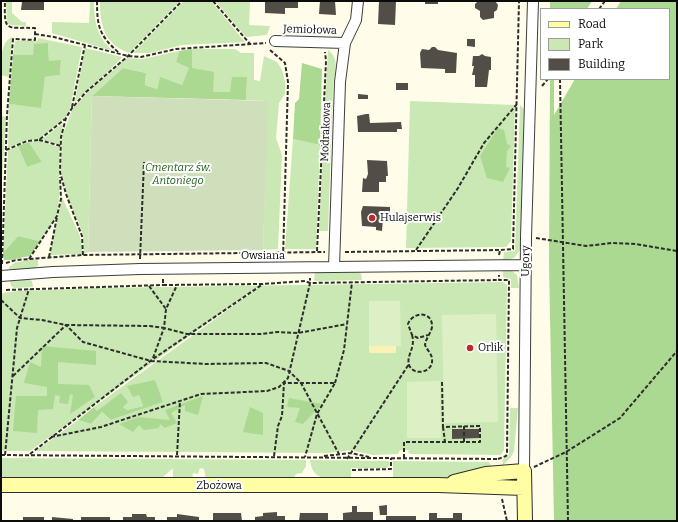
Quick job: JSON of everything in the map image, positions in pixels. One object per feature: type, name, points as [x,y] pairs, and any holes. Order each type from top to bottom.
[{"type":"street","name":"Modrakowa","points":[[334,267],[340,82],[345,43],[356,20],[358,1]]},
{"type":"street","name":"Ugory","points":[[525,521],[526,237],[533,1]]},
{"type":"street","name":"Jemiołowa","points":[[272,42],[345,43]]},
{"type":"street","name":"Owsiana","points":[[1,276],[53,272],[140,269],[526,265]]},
{"type":"street","name":"Zbożowa","points":[[438,486],[499,466],[524,472]]},
{"type":"street","name":"Zbożowa","points":[[1,485],[438,486],[524,488]]},
{"type":"path","points":[[2,264],[6,150],[13,39],[35,40],[36,28],[11,27],[5,23],[5,1]]},
{"type":"path","points":[[97,1],[97,20],[100,30],[104,39],[119,53]]},
{"type":"path","points":[[48,257],[61,199],[60,146],[66,118],[72,108],[98,80],[110,72],[128,56],[182,1]]},
{"type":"path","points":[[213,1],[250,44]]},
{"type":"path","points":[[6,263],[48,257],[83,255],[513,249],[520,1]]},
{"type":"path","points":[[35,34],[128,56],[148,56],[176,49],[272,42],[270,51],[285,63],[288,82],[282,268]]},
{"type":"path","points":[[317,251],[326,42]]},
{"type":"path","points":[[72,108],[85,45]]},
{"type":"path","points":[[560,80],[568,521]]},
{"type":"path","points":[[416,250],[458,188],[484,144],[518,104]]},
{"type":"path","points":[[39,140],[66,118]]},
{"type":"path","points":[[6,150],[27,142],[39,140],[60,146]]},
{"type":"path","points":[[140,269],[144,162]]},
{"type":"path","points":[[60,172],[66,194],[82,236],[83,255]]},
{"type":"path","points":[[29,259],[57,216]]},
{"type":"path","points":[[526,237],[586,246],[612,243],[635,244],[677,251]]},
{"type":"path","points":[[499,280],[500,250]]},
{"type":"path","points":[[1,455],[30,454],[274,456],[305,456],[347,459],[404,458],[499,466],[507,453],[509,280],[310,283],[290,371],[284,383],[282,416],[278,426],[274,456]]},
{"type":"path","points":[[305,456],[317,414],[335,383],[344,350],[352,282]]},
{"type":"path","points":[[30,454],[151,361],[164,328],[166,309],[177,284]]},
{"type":"path","points":[[153,358],[264,284]]},
{"type":"path","points":[[148,285],[166,309]]},
{"type":"path","points":[[6,290],[163,285]]},
{"type":"path","points":[[5,455],[17,328],[29,289]]},
{"type":"path","points":[[1,300],[20,318],[42,320],[66,325],[150,326],[189,334],[298,333],[347,324]]},
{"type":"path","points":[[347,459],[409,364],[409,356],[414,344],[412,335],[408,328],[409,320],[419,314],[427,317],[431,323],[425,345],[432,359],[430,367],[424,371],[417,372],[409,364]]},
{"type":"path","points":[[66,325],[83,342],[151,361],[207,364],[266,363],[290,371],[301,383],[339,454]]},
{"type":"path","points":[[12,376],[66,325]]},
{"type":"path","points":[[412,335],[418,338],[428,335]]},
{"type":"path","points":[[524,472],[566,452],[620,418],[677,351]]},
{"type":"path","points":[[442,382],[443,427],[445,442]]},
{"type":"path","points":[[51,437],[101,427],[201,394],[267,391],[284,383],[335,383]]},
{"type":"path","points":[[177,455],[180,401]]},
{"type":"path","points":[[464,426],[464,442]]},
{"type":"path","points":[[404,458],[404,442],[480,442],[480,426],[443,427]]},
{"type":"path","points":[[319,457],[351,453],[372,458]]},
{"type":"path","points":[[352,470],[391,470],[391,458]]},
{"type":"green space","points":[[6,1],[12,1],[12,13],[22,22],[26,22],[26,26],[11,25],[7,23]]},
{"type":"green space","points":[[90,1],[94,1],[96,22],[100,35],[113,51],[52,33],[52,22],[89,23]]},
{"type":"green space","points":[[100,1],[180,1],[129,53],[114,44],[105,33],[101,18]]},
{"type":"green space","points":[[184,1],[211,1],[245,42],[182,45],[150,53],[133,53]]},
{"type":"green space","points":[[215,1],[250,1],[249,25],[270,26],[267,35],[246,37]]},
{"type":"green space","points":[[550,1],[592,1],[588,8],[550,8]]},
{"type":"green space","points":[[621,1],[677,1],[677,521],[554,521],[549,264],[550,80],[554,80],[554,115],[574,80],[670,80],[670,8],[617,8]]},
{"type":"green space","points":[[12,37],[9,77],[1,75],[1,59],[5,43]]},
{"type":"green space","points":[[38,38],[82,47],[70,109],[66,117],[39,139],[28,140],[8,148],[9,104],[40,107],[45,77],[60,75],[61,61],[49,62],[48,43],[33,55],[13,55],[15,41],[37,41]]},
{"type":"green space","points":[[48,43],[49,61],[61,60],[60,75],[45,77],[41,108],[9,104],[13,55],[33,55],[34,44]]},
{"type":"green space","points":[[85,48],[122,57],[75,102]]},
{"type":"green space","points":[[192,49],[235,49],[241,53],[254,53],[254,80],[260,81],[264,56],[277,62],[282,70],[285,82],[285,94],[279,103],[276,138],[282,155],[278,249],[263,250],[267,101],[246,100],[247,77],[230,92],[213,92],[191,68]]},
{"type":"green space","points":[[192,49],[192,68],[214,72],[213,92],[230,92],[232,77],[247,77],[246,100],[92,96],[123,68],[146,73],[145,85],[157,89],[160,77],[182,85],[189,68],[176,62],[179,51]]},
{"type":"green space","points":[[328,50],[336,62],[336,67],[333,87],[328,231],[319,231]]},
{"type":"green space","points":[[179,51],[176,62],[190,68],[182,85],[160,78],[157,89],[145,85],[146,73],[123,68],[92,96],[88,252],[84,254],[83,234],[67,195],[61,172],[62,136],[73,108],[99,80],[109,74],[127,58],[143,59]]},
{"type":"green space","points":[[302,63],[322,69],[320,145],[293,139],[295,103],[299,99]]},
{"type":"green space","name":"Cmentarz św. Antoniego","points":[[92,96],[268,101],[263,250],[88,252]]},
{"type":"green space","points":[[410,101],[515,105],[511,241],[506,247],[406,248]]},
{"type":"green space","points":[[520,105],[524,109],[520,250],[514,258],[503,261],[504,252],[515,251]]},
{"type":"green space","points":[[1,116],[6,117],[1,197]]},
{"type":"green space","points":[[63,123],[59,145],[41,140]]},
{"type":"green space","points":[[498,128],[504,130],[507,144],[511,146],[507,151],[506,167],[510,168],[503,182],[487,178],[480,156]]},
{"type":"green space","points":[[293,139],[320,145],[316,249],[285,249]]},
{"type":"green space","points":[[39,141],[59,147],[59,199],[57,215],[40,241],[18,236],[3,253],[8,150],[18,146],[27,167],[42,162],[29,142]]},
{"type":"green space","points":[[29,142],[42,162],[27,167],[18,146]]},
{"type":"green space","points":[[62,197],[80,236],[83,254],[50,255]]},
{"type":"green space","points":[[18,236],[40,241],[30,256],[4,260],[3,253]]},
{"type":"green space","points":[[38,259],[38,266],[35,268],[9,271],[9,267],[16,262]]},
{"type":"green space","points":[[503,270],[512,271],[517,275],[519,288],[511,288],[511,279],[503,277]]},
{"type":"green space","points":[[359,272],[362,280],[314,280],[315,273]]},
{"type":"green space","points":[[29,279],[32,281],[33,287],[14,288],[11,286],[10,281]]},
{"type":"green space","points":[[503,282],[507,285],[504,450],[501,455],[410,454],[407,451],[411,450],[400,450],[398,454],[373,455],[354,450],[328,453],[36,451],[78,420],[91,424],[102,412],[111,420],[162,402],[155,380],[139,395],[143,406],[127,410],[123,407],[97,411],[94,407],[258,288],[30,451],[1,451],[1,296],[3,293],[17,291],[99,288]]},
{"type":"green space","points":[[369,301],[400,301],[401,346],[369,346]]},
{"type":"green space","name":"Orlik","points":[[496,314],[498,422],[444,423],[442,315]]},
{"type":"green space","points":[[42,346],[96,351],[96,365],[58,362],[58,384],[89,385],[95,397],[70,414],[73,395],[70,394],[68,404],[59,403],[60,396],[55,395],[53,409],[38,410],[37,433],[13,431],[16,396],[47,396],[47,387],[24,383],[30,362],[41,367]]},
{"type":"green space","points":[[155,380],[163,402],[111,420],[102,412],[91,424],[78,420],[94,407],[97,411],[121,393],[128,402],[123,407],[127,410],[143,406],[139,395],[133,397],[127,386]]},
{"type":"green space","points":[[440,381],[441,438],[407,438],[407,382]]},
{"type":"green space","points":[[203,396],[198,415],[185,411],[185,405],[171,413],[177,423],[165,428],[160,424],[159,428],[144,430],[139,425],[133,432],[119,424],[139,417],[170,420],[165,410]]},
{"type":"green space","points":[[289,398],[322,404],[303,424],[295,422],[300,408],[287,407]]},
{"type":"green space","points":[[250,407],[263,413],[263,435],[243,432]]},
{"type":"green space","points":[[510,408],[518,408],[514,451],[511,457],[502,466],[503,459],[509,455]]},
{"type":"green space","points":[[2,458],[306,460],[306,466],[302,473],[296,474],[294,478],[206,479],[204,469],[200,468],[198,474],[193,473],[192,479],[173,479],[173,468],[161,479],[2,479]]},
{"type":"green space","points":[[310,460],[389,461],[390,465],[387,468],[351,468],[351,481],[331,480],[315,473]]},
{"type":"green space","points":[[393,461],[489,462],[492,470],[443,479],[393,481]]},
{"type":"sand","points":[[369,346],[396,346],[396,353],[369,353]]},
{"type":"building","points":[[44,1],[44,10],[21,10],[22,2]]},
{"type":"building","points":[[265,1],[298,1],[298,8],[285,8],[285,14],[265,13]]},
{"type":"building","points":[[320,1],[335,1],[336,15],[319,14]]},
{"type":"building","points":[[379,1],[396,1],[395,25],[378,24]]},
{"type":"building","points":[[425,1],[438,1],[438,4],[425,4]]},
{"type":"building","points":[[478,1],[495,1],[498,5],[497,10],[494,12],[494,18],[483,20],[480,17],[480,11],[475,8],[475,4]]},
{"type":"building","points":[[467,39],[475,39],[475,47],[467,46]]},
{"type":"building","points":[[432,47],[435,47],[438,50],[457,53],[456,73],[445,73],[445,69],[421,68],[420,53],[422,49],[429,50]]},
{"type":"building","points":[[482,54],[491,57],[491,70],[489,70],[487,87],[475,87],[475,75],[472,75],[474,66],[472,66],[473,56],[479,56]]},
{"type":"building","points":[[396,83],[408,83],[408,90],[396,90]]},
{"type":"building","points":[[358,94],[368,95],[368,99],[358,99]]},
{"type":"building","points":[[369,114],[370,123],[401,122],[402,129],[397,129],[397,132],[358,132],[357,116]]},
{"type":"building","points":[[367,160],[387,161],[388,176],[386,176],[386,182],[379,182],[379,192],[362,192],[363,178],[366,179],[368,174]]},
{"type":"building","points":[[363,206],[390,207],[390,218],[383,218],[382,231],[376,230],[376,227],[362,226],[361,212]]},
{"type":"building","points":[[452,429],[479,429],[479,438],[452,439]]},
{"type":"building","points":[[387,505],[387,515],[380,515],[379,506]]},
{"type":"building","points":[[352,506],[357,506],[357,512],[373,512],[373,521],[343,521],[343,513],[352,512]]},
{"type":"building","points":[[277,512],[277,516],[285,516],[285,521],[255,521],[255,517],[263,516],[263,513]]},
{"type":"building","points":[[213,513],[241,513],[242,521],[213,521]]},
{"type":"building","points":[[300,513],[328,513],[328,521],[299,521]]},
{"type":"building","points":[[429,513],[437,513],[437,518],[453,518],[453,513],[462,513],[462,521],[429,521]]},
{"type":"building","points":[[132,514],[146,514],[147,517],[155,517],[155,521],[123,521],[123,517],[132,517]]},
{"type":"building","points":[[177,514],[199,517],[199,521],[167,521],[167,517],[177,517]]},
{"type":"building","points":[[386,516],[416,516],[416,521],[386,521]]},
{"type":"building","points":[[23,517],[44,517],[44,521],[23,521]]},
{"type":"building","points":[[52,517],[73,519],[73,521],[52,521]]},
{"type":"building","points":[[81,517],[110,517],[110,521],[81,521]]},
{"type":"place","name":"Hulajserwis","points":[[372,218]]},
{"type":"place","name":"Orlik","points":[[470,348]]}]
